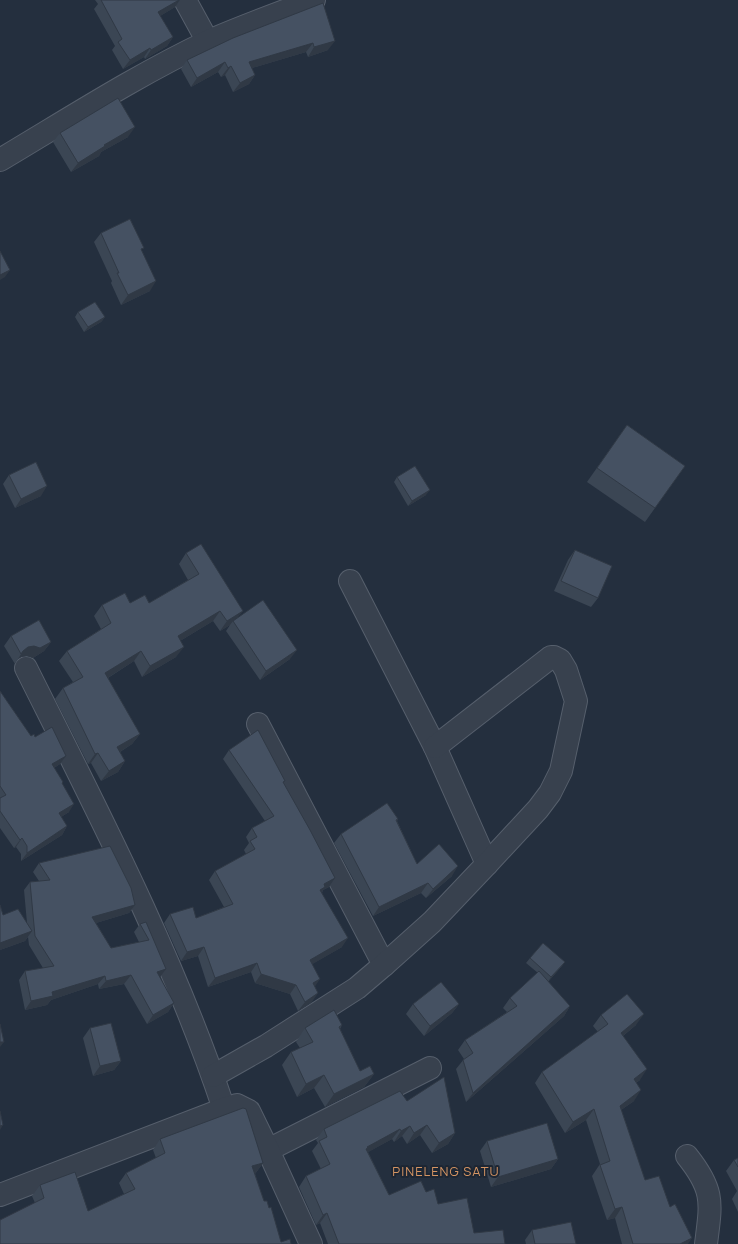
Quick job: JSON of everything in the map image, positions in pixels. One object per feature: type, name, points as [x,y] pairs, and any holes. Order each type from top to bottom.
[{"type":"street","points":[[185,0],[208,42]]},
{"type":"street","points":[[0,160],[135,80],[208,42],[314,0]]},
{"type":"street","points":[[350,581],[435,747],[488,864]]},
{"type":"street","points":[[213,1076],[266,1046],[348,994],[384,965],[432,922],[488,864],[538,808],[550,793],[561,771],[576,701],[567,673],[560,660],[551,657],[435,747]]},
{"type":"street","points":[[26,668],[124,864],[168,961],[213,1076],[224,1109]]},
{"type":"street","points":[[258,724],[384,965]]},
{"type":"street","points":[[268,1150],[430,1068]]},
{"type":"street","points":[[0,1195],[237,1105],[249,1111],[311,1244]]},
{"type":"street","points":[[687,1156],[701,1175],[708,1192],[710,1208],[706,1244]]},
{"type":"building","points":[[101,0],[179,0],[158,12],[173,37],[130,60],[118,42],[122,39]]},
{"type":"building","points":[[323,3],[335,41],[314,47],[313,43],[249,62],[255,75],[240,83],[231,66],[228,68],[225,62],[197,78],[187,60],[233,38]]},
{"type":"building","points":[[118,98],[135,127],[104,145],[105,146],[78,163],[60,133]]},
{"type":"building","points":[[130,219],[144,248],[141,249],[156,281],[128,295],[117,273],[119,273],[101,233]]},
{"type":"building","points":[[0,251],[10,270],[0,275]]},
{"type":"building","points":[[95,302],[105,317],[88,327],[78,312]]},
{"type":"building","points":[[627,425],[685,466],[655,508],[597,468]]},
{"type":"building","points":[[36,462],[47,486],[21,499],[9,475]]},
{"type":"building","points":[[415,466],[430,490],[412,501],[397,477]]},
{"type":"building","points":[[201,544],[243,611],[227,621],[220,611],[178,636],[184,647],[150,666],[141,651],[105,673],[140,734],[117,747],[125,761],[109,771],[98,753],[95,754],[63,688],[83,677],[67,651],[111,623],[102,605],[125,593],[130,603],[145,595],[149,603],[199,574],[186,553]]},
{"type":"building","points":[[575,550],[612,566],[598,598],[561,581]]},
{"type":"building","points":[[263,600],[297,650],[266,671],[233,621]]},
{"type":"building","points":[[39,620],[51,642],[40,648],[34,646],[28,647],[21,654],[11,636]]},
{"type":"building","points":[[0,691],[31,736],[34,734],[35,737],[52,727],[66,756],[52,764],[74,804],[59,813],[67,826],[27,853],[27,846],[22,838],[20,840],[0,811],[0,798],[6,795],[0,786]]},
{"type":"building","points":[[258,730],[285,781],[283,782],[335,878],[324,884],[325,887],[320,890],[348,938],[310,960],[320,979],[313,983],[318,993],[305,1002],[296,985],[261,974],[257,963],[215,978],[204,947],[187,952],[170,914],[193,907],[196,918],[233,904],[215,871],[255,849],[250,841],[257,837],[252,828],[274,816],[229,750]]},
{"type":"building","points":[[387,803],[398,819],[396,820],[417,864],[439,844],[458,866],[433,889],[428,883],[379,907],[341,834]]},
{"type":"building","points":[[110,846],[131,888],[135,905],[92,917],[111,948],[149,940],[140,924],[146,922],[166,969],[157,972],[174,1003],[153,1015],[131,975],[106,981],[105,976],[52,992],[53,996],[31,1001],[25,971],[54,966],[35,936],[30,882],[50,880],[39,863]]},
{"type":"building","points":[[0,905],[3,915],[18,909],[32,931],[0,943]]},
{"type":"building","points":[[543,943],[565,962],[551,977],[530,958]]},
{"type":"building","points":[[539,971],[570,1006],[473,1093],[463,1060],[473,1053],[465,1040],[517,1006],[510,998]]},
{"type":"building","points":[[441,982],[459,1004],[430,1026],[413,1004]]},
{"type":"building","points":[[627,994],[644,1014],[621,1033],[647,1069],[634,1079],[641,1090],[620,1106],[645,1180],[659,1176],[670,1207],[675,1204],[692,1238],[680,1244],[633,1244],[622,1207],[615,1209],[600,1165],[610,1161],[594,1109],[573,1122],[542,1072],[608,1024],[601,1015]]},
{"type":"building","points":[[334,1010],[342,1025],[339,1027],[360,1071],[370,1066],[374,1074],[334,1094],[324,1075],[306,1084],[291,1052],[313,1042],[305,1028]]},
{"type":"building","points":[[111,1023],[121,1061],[100,1066],[90,1028]]},
{"type":"building","points":[[0,1024],[4,1042],[0,1042]]},
{"type":"building","points":[[444,1077],[455,1133],[439,1143],[427,1125],[414,1133],[410,1126],[401,1131],[400,1129],[367,1147],[368,1148],[366,1149],[389,1195],[421,1181],[426,1192],[434,1189],[438,1204],[467,1198],[474,1233],[503,1230],[505,1244],[339,1244],[327,1213],[323,1215],[306,1176],[330,1164],[319,1141],[327,1137],[324,1129],[400,1091],[407,1101]]},
{"type":"building","points":[[243,1108],[246,1109],[263,1163],[252,1166],[264,1201],[267,1201],[269,1208],[271,1207],[281,1242],[290,1239],[291,1244],[0,1244],[0,1220],[44,1198],[40,1185],[75,1172],[88,1211],[135,1189],[126,1173],[165,1153],[160,1139]]},
{"type":"building","points":[[0,1111],[3,1125],[0,1126]]},
{"type":"building","points":[[547,1123],[558,1159],[498,1177],[487,1141]]},
{"type":"building","points":[[738,1158],[738,1167],[734,1160]]},
{"type":"building","points":[[571,1222],[576,1244],[535,1244],[532,1230]]},
{"type":"district","name":"PINELENG SATU","points":[[446,1171]]}]
